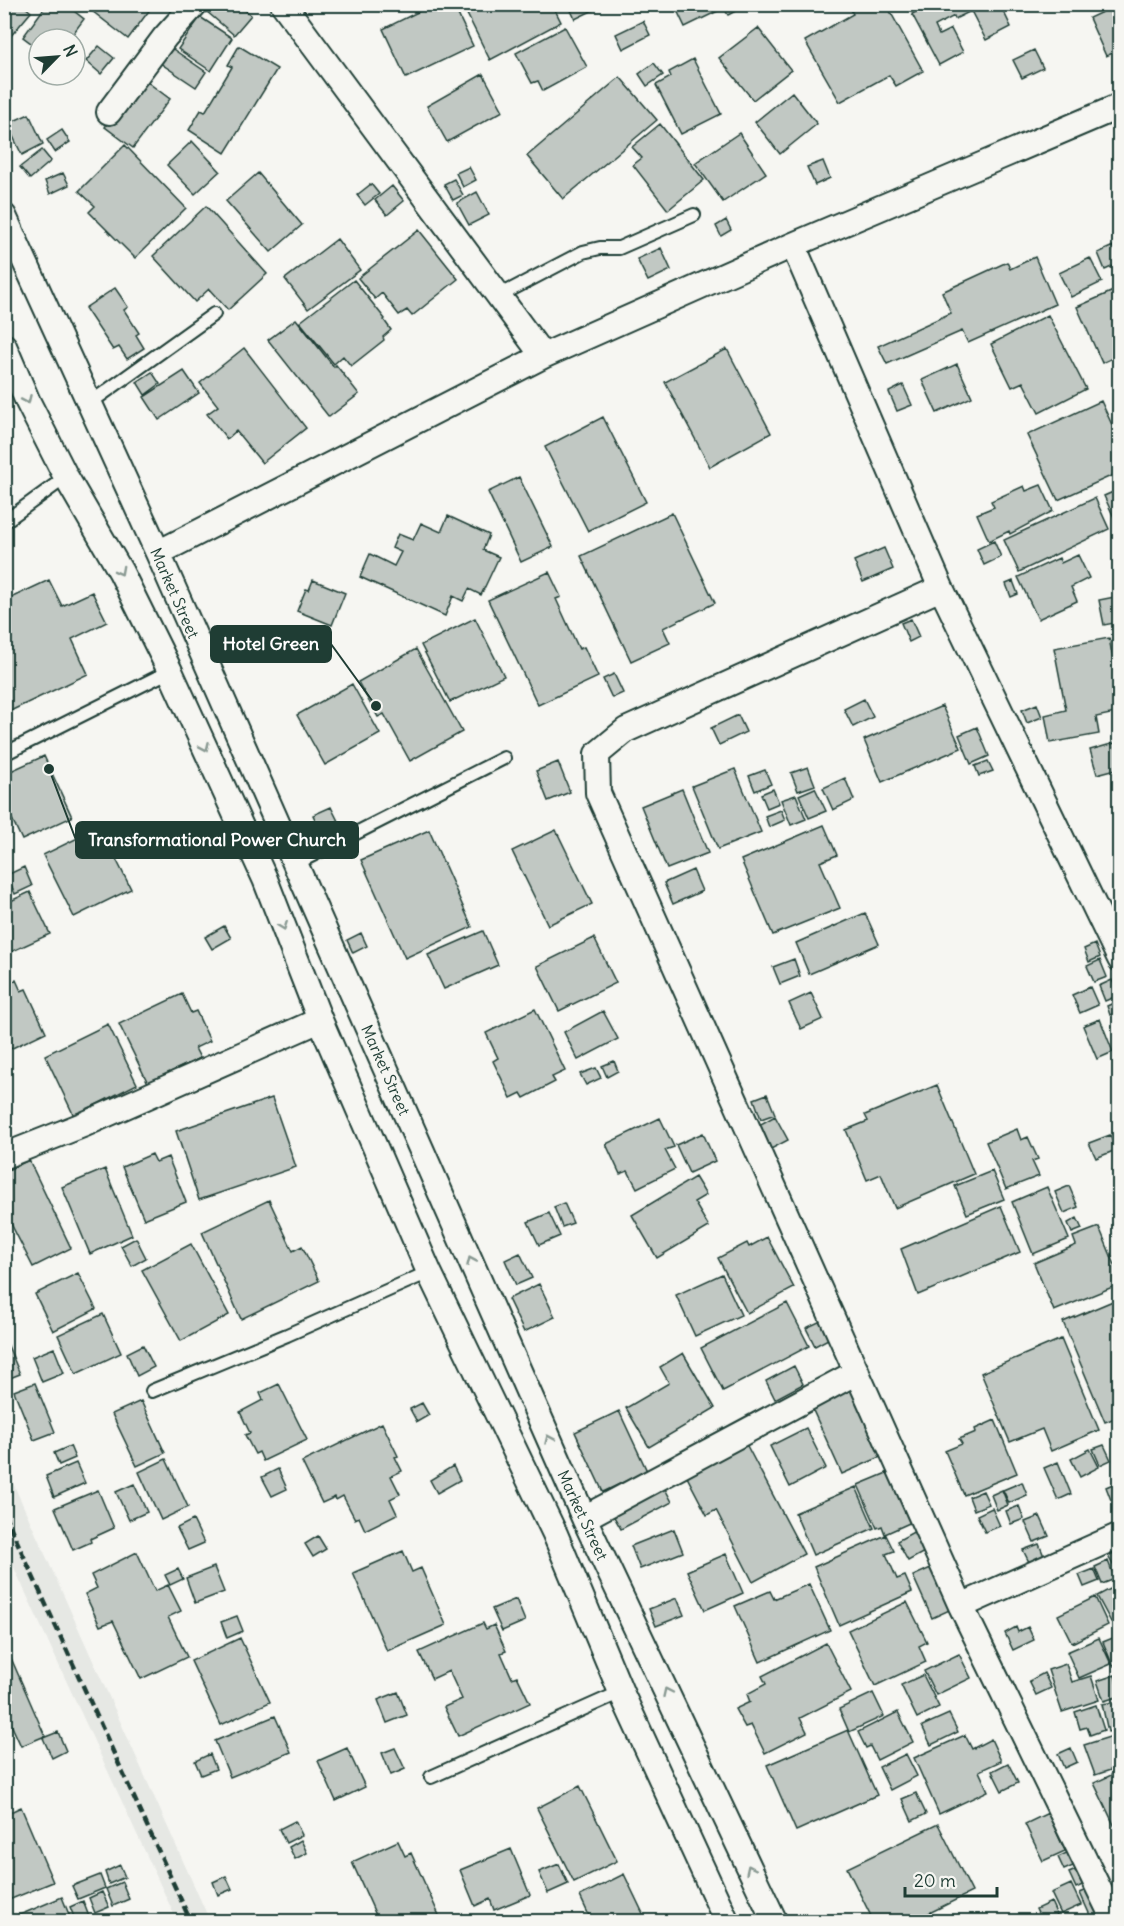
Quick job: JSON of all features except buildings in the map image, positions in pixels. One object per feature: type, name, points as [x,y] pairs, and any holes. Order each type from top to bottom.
[{"type":"street","points":[[108,112],[165,37],[195,4]]},
{"type":"street","points":[[283,4],[543,356]]},
{"type":"street","points":[[158,553],[543,356],[1119,106]]},
{"type":"street","name":"Market Street","points":[[4,216],[158,553],[584,1518],[775,1922]]},
{"type":"street","points":[[793,246],[941,588],[1119,958]]},
{"type":"street","name":"Market Street","points":[[4,346],[28,402],[66,477],[121,572],[170,671],[265,879],[320,1020],[429,1272],[555,1534],[621,1692],[727,1922]]},
{"type":"street","points":[[941,588],[626,730],[597,754],[598,793],[961,1606],[1116,1922]]},
{"type":"street","points":[[4,1156],[86,1124],[320,1020]]},
{"type":"street","points":[[584,1518],[856,1372]]},
{"type":"street","points":[[961,1606],[1119,1535]]},
{"type":"lane","points":[[499,296],[583,252],[600,248],[619,248],[694,214]]},
{"type":"lane","points":[[90,403],[214,314]]},
{"type":"lane","points":[[4,522],[66,477]]},
{"type":"lane","points":[[4,754],[170,671]]},
{"type":"lane","points":[[295,864],[504,758]]},
{"type":"lane","points":[[152,1390],[287,1335],[429,1272]]},
{"type":"lane","points":[[431,1777],[621,1692]]},
{"type":"shaded area","points":[[4,1465],[210,1921],[177,1921],[5,1548]]},
{"type":"railway","points":[[4,1513],[191,1922]]},
{"type":"place","name":"Hotel Green","points":[[376,706]]},
{"type":"place","name":"Transformational Power Church","points":[[49,769]]}]
